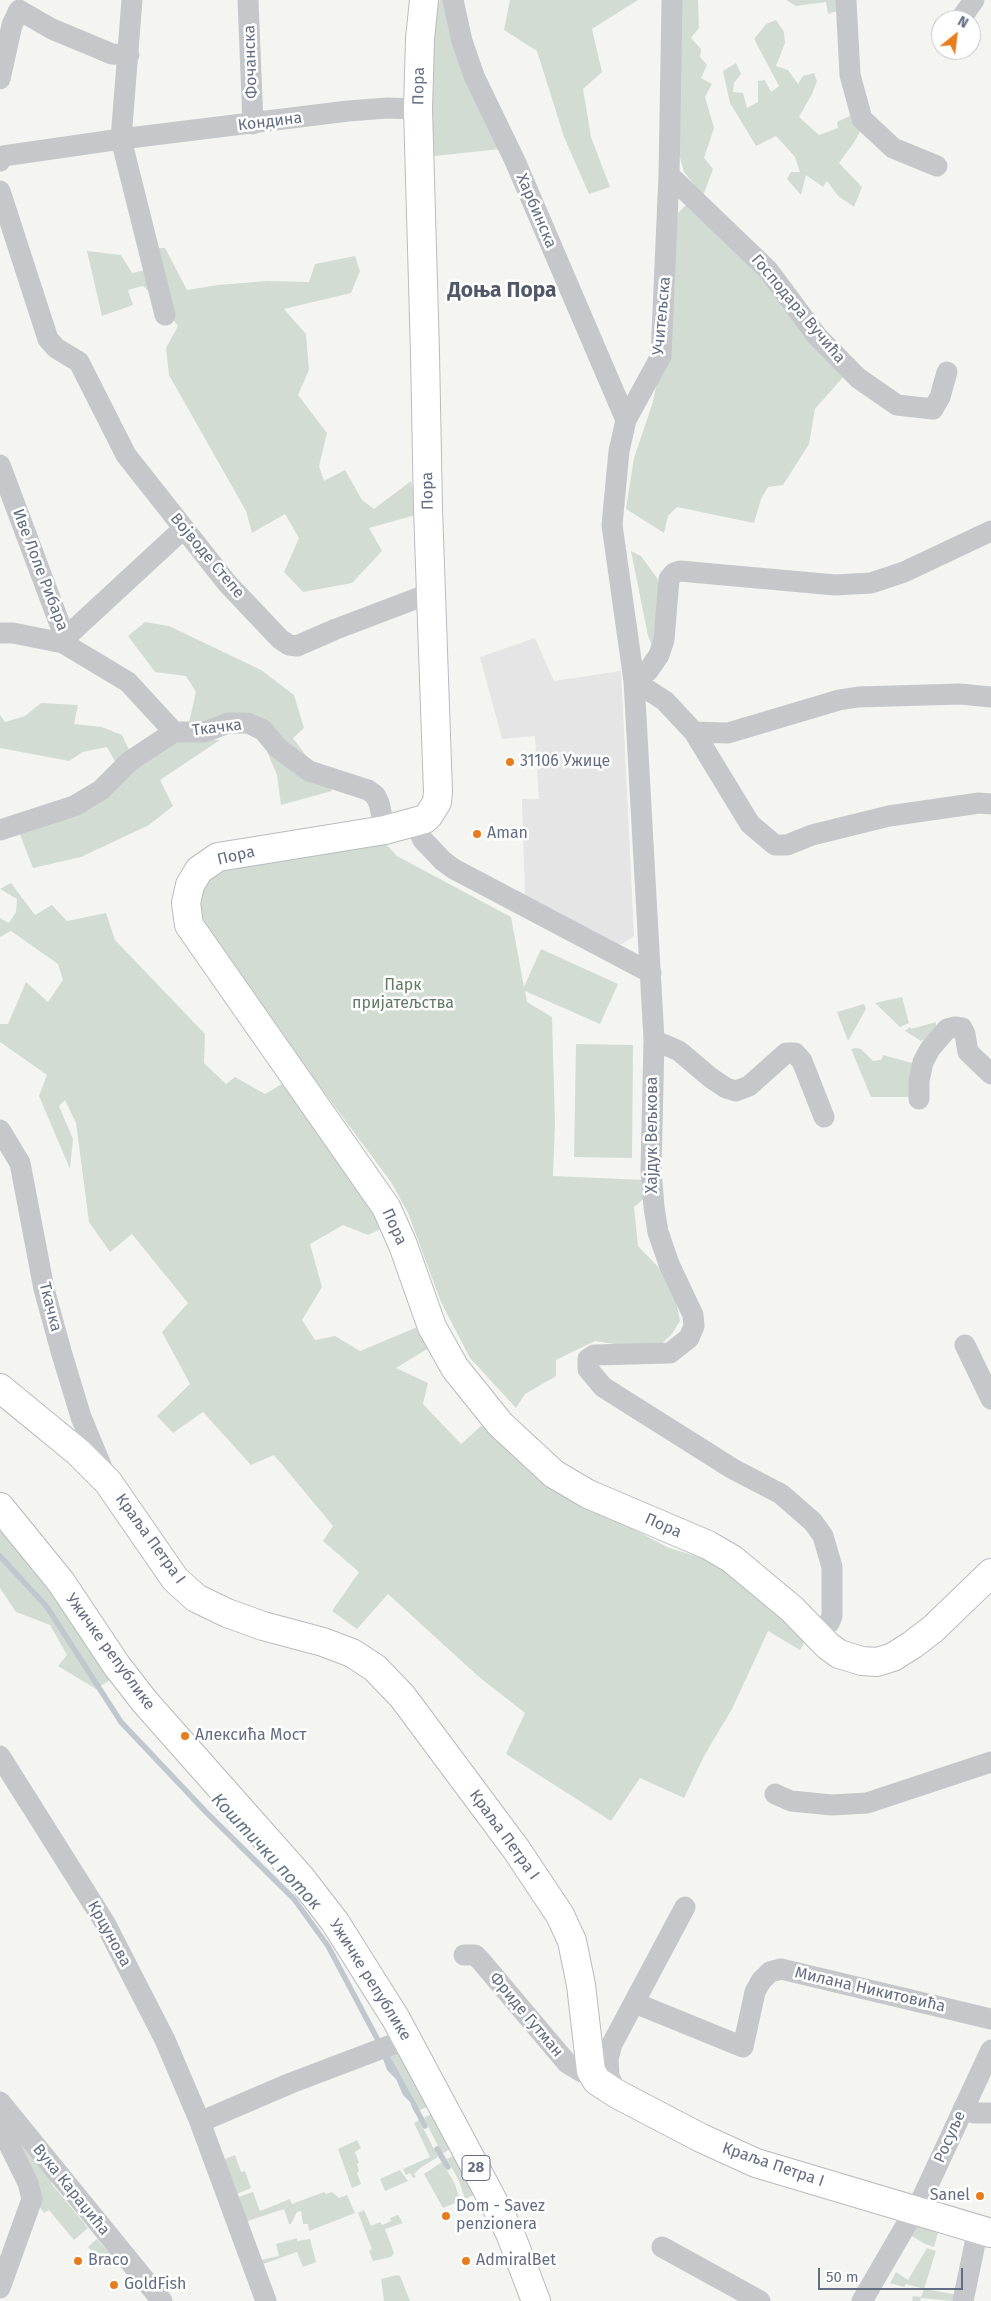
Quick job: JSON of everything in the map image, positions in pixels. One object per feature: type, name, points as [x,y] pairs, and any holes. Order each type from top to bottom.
[{"type":"main road","name":"Пора","points":[[424,0],[418,109],[437,802],[430,815],[415,823],[385,830],[218,857],[199,870],[190,885],[186,903],[189,925],[386,1207],[404,1245],[425,1309],[441,1346],[455,1368],[500,1424],[537,1460],[570,1484],[708,1545],[732,1559],[770,1589],[838,1654],[849,1658],[877,1662],[893,1657],[933,1629],[991,1573]]},
{"type":"main road","name":"Краља Петра I","points":[[0,1388],[78,1452],[108,1482],[175,1579],[196,1598],[245,1620],[323,1642],[352,1653],[375,1668],[402,1696],[516,1849],[560,1914],[572,1941],[581,1985],[591,2071],[597,2080],[617,2094],[701,2138],[756,2163],[984,2231]]},
{"type":"main road","name":"Ужичке републике","points":[[0,1507],[61,1582],[117,1666],[145,1702],[320,1901],[392,2046],[502,2218],[519,2254],[536,2301]]},
{"type":"street","points":[[132,0],[121,139],[165,315]]},
{"type":"street","name":"Фочанска","points":[[248,0],[253,124]]},
{"type":"street","name":"Харбинска","points":[[453,0],[462,41],[474,76],[515,160],[626,420]]},
{"type":"street","name":"Учитељска","points":[[634,681],[612,525],[619,450],[626,420],[662,356],[669,175],[672,0]]},
{"type":"street","points":[[846,0],[850,75],[862,119],[894,148],[937,166]]},
{"type":"street","points":[[0,79],[12,25],[19,10],[52,28],[112,54],[129,55]]},
{"type":"street","name":"Кондина","points":[[0,161],[3,156],[121,139],[348,111],[388,108],[418,109]]},
{"type":"street","name":"Господара Вучића","points":[[669,175],[768,270],[817,336],[858,378],[897,405],[933,409],[940,397],[947,372]]},
{"type":"street","name":"Војводе Степе","points":[[2,204],[48,339],[56,348],[80,362],[126,455],[227,583],[280,639],[289,645],[297,646],[431,593]]},
{"type":"street","name":"Иве Лоле Рибара","points":[[0,465],[64,640],[183,529]]},
{"type":"street","points":[[991,531],[904,572],[871,583],[835,584],[680,571],[669,579],[664,640],[659,655],[648,671],[634,681],[665,701],[694,732],[750,824],[757,832],[775,845],[787,845],[812,835],[889,816],[979,803],[991,804]]},
{"type":"street","points":[[0,633],[64,640],[128,682],[174,732]]},
{"type":"street","name":"Хајдук Вељкова","points":[[634,681],[654,1040],[651,1172],[654,1207],[658,1232],[668,1264],[693,1315],[694,1326],[689,1338],[670,1353],[594,1355],[588,1359],[588,1369],[603,1386],[733,1469],[781,1494],[813,1522],[823,1536],[832,1567],[832,1616],[829,1623],[818,1635]]},
{"type":"street","points":[[694,732],[728,734],[839,700],[858,697],[960,694],[991,697]]},
{"type":"street","name":"Ткачка","points":[[0,830],[74,806],[101,790],[130,761],[174,732],[205,732],[228,723],[248,723],[263,730],[278,748],[309,771],[368,790],[375,795],[379,802],[385,830]]},
{"type":"street","points":[[415,823],[423,840],[443,861],[454,869],[651,973]]},
{"type":"street","points":[[919,1099],[919,1080],[923,1062],[930,1049],[947,1029],[962,1028],[968,1052],[991,1074]]},
{"type":"street","points":[[654,1040],[679,1051],[711,1078],[726,1088],[736,1091],[749,1086],[786,1053],[795,1053],[802,1060],[824,1118]]},
{"type":"street","name":"Ткачка","points":[[0,1130],[20,1163],[44,1289],[61,1352],[82,1416],[108,1482]]},
{"type":"street","points":[[965,1345],[991,1399]]},
{"type":"street","name":"Крцунова","points":[[0,1756],[110,1931],[165,2040],[200,2122],[266,2301]]},
{"type":"street","points":[[774,1794],[791,1801],[832,1805],[867,1802],[991,1762]]},
{"type":"street","points":[[617,2094],[609,2076],[608,2058],[612,2044],[685,1907]]},
{"type":"street","name":"Фриде Гутман","points":[[464,1955],[475,1955],[481,1961],[567,2062],[582,2072],[591,2071]]},
{"type":"street","name":"Милана Никитовића","points":[[635,2003],[743,2047],[755,1992],[761,1981],[770,1972],[781,1969],[991,2019]]},
{"type":"street","points":[[200,2122],[291,2083],[392,2046]]},
{"type":"street","name":"Росуље","points":[[862,2301],[915,2211],[991,2050]]},
{"type":"street","points":[[0,2288],[32,2199],[28,2183],[2,2130],[3,2106]]},
{"type":"street","name":"Вука Караџића","points":[[3,2106],[162,2301]]},
{"type":"street","points":[[963,2109],[974,2114],[991,2113]]},
{"type":"street","points":[[964,2301],[984,2231]]},
{"type":"street","points":[[662,2247],[760,2301]]},
{"type":"shaded area","points":[[535,638],[554,681],[621,671],[634,936],[620,945],[525,895],[522,799],[539,799],[535,736],[502,739],[480,657]]},
{"type":"shaded area","points":[[389,2054],[420,2110],[415,2113],[410,2102],[403,2095],[396,2079],[387,2070],[382,2056]]},
{"type":"green space","points":[[440,0],[444,0],[501,149],[425,157],[436,10]]},
{"type":"green space","points":[[510,0],[638,0],[592,29],[602,72],[583,89],[591,137],[610,187],[589,194],[564,137],[537,51],[504,30]]},
{"type":"green space","points":[[677,0],[698,0],[699,28],[691,38],[701,49],[700,57],[707,65],[701,78],[712,84],[705,97],[714,128],[704,158],[713,169],[703,196],[684,172],[679,154]]},
{"type":"green space","points":[[786,0],[843,0],[843,9],[828,14],[826,2],[796,6]]},
{"type":"green space","points":[[776,20],[784,32],[785,43],[776,66],[788,70],[798,84],[803,76],[814,73],[817,81],[799,117],[819,135],[838,128],[837,122],[854,114],[864,124],[855,141],[839,163],[862,187],[854,207],[838,196],[827,181],[823,187],[806,175],[801,195],[787,179],[791,172],[800,172],[795,157],[776,136],[756,146],[730,103],[723,71],[736,63],[741,74],[734,83],[733,92],[743,93],[747,108],[758,102],[758,81],[765,80],[771,92],[779,86],[754,39],[766,24]]},
{"type":"green space","points":[[685,206],[692,206],[763,279],[844,376],[815,409],[809,444],[783,485],[768,487],[761,499],[754,523],[677,507],[668,516],[664,533],[626,509],[634,458],[652,405],[669,330],[672,267],[678,213]]},
{"type":"green space","points":[[155,248],[165,248],[187,290],[218,285],[267,281],[309,282],[315,264],[355,256],[360,271],[351,293],[284,309],[306,334],[309,370],[298,395],[327,433],[319,466],[324,481],[345,470],[362,500],[374,509],[411,481],[419,514],[369,528],[382,551],[352,583],[303,592],[284,572],[299,538],[285,514],[252,533],[246,511],[169,375],[166,348],[178,326],[156,298],[143,286],[128,290],[133,305],[102,316],[87,251],[121,255],[132,273],[146,270]]},
{"type":"green space","points":[[631,551],[641,556],[657,578],[664,601],[653,648],[648,636]]},
{"type":"green space","points":[[145,622],[169,626],[261,670],[294,695],[304,728],[293,738],[332,791],[281,805],[277,775],[259,733],[189,722],[196,692],[186,676],[155,672],[128,636]]},
{"type":"green space","points":[[41,703],[78,705],[74,724],[102,727],[122,735],[130,752],[178,738],[220,740],[160,780],[173,806],[149,825],[81,857],[33,868],[19,832],[118,767],[107,747],[83,752],[69,761],[0,748],[0,715],[5,722],[25,716]]},
{"type":"green space","name":"Парк пријатељства","points":[[385,843],[397,856],[511,917],[524,987],[541,949],[618,984],[600,1024],[525,991],[527,1002],[552,1017],[555,1124],[553,1176],[646,1180],[646,1197],[634,1207],[638,1246],[663,1272],[674,1290],[680,1321],[671,1335],[660,1345],[639,1348],[595,1341],[556,1360],[556,1376],[525,1394],[516,1408],[470,1358],[441,1302],[408,1213],[391,1182],[217,948],[202,926],[197,908],[201,890],[210,879],[239,863]]},
{"type":"green space","points":[[11,883],[35,915],[52,905],[67,921],[106,913],[115,940],[205,1034],[204,1063],[226,1084],[235,1077],[265,1094],[282,1084],[353,1176],[383,1228],[368,1235],[343,1225],[310,1244],[322,1287],[302,1320],[315,1340],[335,1336],[360,1351],[420,1326],[429,1348],[396,1368],[428,1383],[423,1404],[461,1444],[481,1426],[491,1430],[616,1520],[669,1548],[712,1561],[755,1591],[806,1640],[800,1650],[768,1631],[732,1709],[704,1756],[684,1798],[640,1778],[611,1821],[506,1754],[525,1713],[479,1677],[388,1594],[357,1629],[332,1611],[359,1572],[323,1541],[333,1526],[274,1455],[251,1465],[203,1412],[173,1433],[157,1416],[190,1384],[162,1332],[188,1303],[132,1234],[110,1252],[89,1222],[76,1123],[65,1100],[59,1106],[73,1139],[70,1169],[39,1096],[47,1075],[0,1042],[0,1024],[8,1024],[26,982],[48,1002],[63,980],[58,964],[11,931],[0,937],[0,918],[9,923],[16,912],[17,899],[0,889]]},
{"type":"green space","points":[[902,997],[909,1023],[900,1027],[875,1003]]},
{"type":"green space","points":[[864,1004],[866,1009],[848,1041],[837,1012]]},
{"type":"green space","points":[[936,1022],[936,1028],[930,1037],[921,1041],[905,1031],[910,1027],[911,1029]]},
{"type":"green space","points":[[576,1044],[633,1045],[632,1158],[574,1157]]},
{"type":"green space","points":[[851,1049],[861,1049],[873,1061],[881,1060],[883,1055],[916,1064],[912,1097],[871,1097]]},
{"type":"green space","points":[[0,1527],[57,1601],[110,1680],[96,1689],[58,1666],[67,1655],[50,1625],[16,1612],[0,1588]]},
{"type":"green space","points":[[402,2049],[429,2106],[420,2110],[389,2054]]},
{"type":"green space","points":[[433,2113],[453,2147],[442,2154],[424,2118]]},
{"type":"green space","points":[[419,2120],[438,2157],[420,2168],[414,2174],[416,2177],[413,2178],[410,2173],[406,2175],[403,2169],[430,2157],[414,2123]]},
{"type":"green space","points":[[7,2127],[54,2180],[51,2183],[88,2228],[74,2240],[49,2210],[44,2213],[39,2206]]},
{"type":"green space","points":[[357,2140],[361,2148],[355,2152],[359,2163],[357,2164],[359,2171],[357,2173],[361,2184],[352,2188],[338,2149]]},
{"type":"green space","points":[[457,2154],[480,2192],[465,2199],[459,2181],[447,2159]]},
{"type":"green space","points":[[235,2155],[241,2172],[245,2171],[251,2188],[234,2195],[222,2160]]},
{"type":"green space","points":[[442,2162],[455,2184],[460,2201],[443,2208],[424,2174]]},
{"type":"green space","points":[[400,2170],[408,2181],[385,2191],[380,2179]]},
{"type":"green space","points":[[253,2192],[260,2211],[290,2199],[292,2204],[324,2192],[326,2194],[332,2192],[339,2198],[347,2195],[355,2213],[309,2231],[308,2224],[303,2224],[301,2211],[297,2212],[291,2224],[289,2224],[284,2209],[245,2222],[235,2198]]},
{"type":"green space","points":[[364,2210],[371,2226],[380,2222],[382,2225],[391,2221],[390,2218],[398,2215],[403,2223],[385,2229],[394,2253],[391,2257],[373,2261],[369,2251],[372,2249],[358,2213]]},
{"type":"green space","points":[[917,2225],[938,2233],[934,2247],[910,2235]]},
{"type":"green space","points":[[297,2238],[297,2241],[310,2239],[316,2262],[303,2267],[297,2252],[263,2264],[261,2260],[279,2256],[276,2244]]},
{"type":"green space","points":[[97,2239],[120,2265],[116,2268],[107,2257],[101,2262],[88,2247]]},
{"type":"green space","points":[[927,2248],[936,2251],[924,2289],[906,2284],[904,2287],[890,2283],[896,2272],[908,2280]]},
{"type":"green space","points":[[400,2276],[410,2301],[384,2301],[381,2279]]},
{"type":"green space","points":[[924,2289],[959,2295],[952,2301],[921,2298],[920,2301],[912,2301],[913,2296],[921,2297]]},
{"type":"waterway","name":"Коштички поток","points":[[0,1556],[47,1607],[121,1722],[206,1812],[294,1899],[328,1946],[380,2044]]},
{"type":"waterway","name":"Коштички поток","points":[[414,2105],[425,2126]]},
{"type":"waterway","name":"Коштички поток","points":[[437,2149],[448,2167]]},
{"type":"place","name":"31106 Ужице","points":[[510,762]]},
{"type":"place","name":"Aman","points":[[477,834]]},
{"type":"place","name":"Алексића Мост","points":[[185,1736]]},
{"type":"place","name":"Sanel","points":[[980,2196]]},
{"type":"place","name":"Dom - Savez penzionera","points":[[446,2216]]},
{"type":"place","name":"Braco","points":[[78,2261]]},
{"type":"place","name":"AdmiralBet","points":[[466,2261]]},
{"type":"place","name":"GoldFish","points":[[114,2285]]},
{"type":"district","name":"Доња Пора","points":[[502,291]]}]
